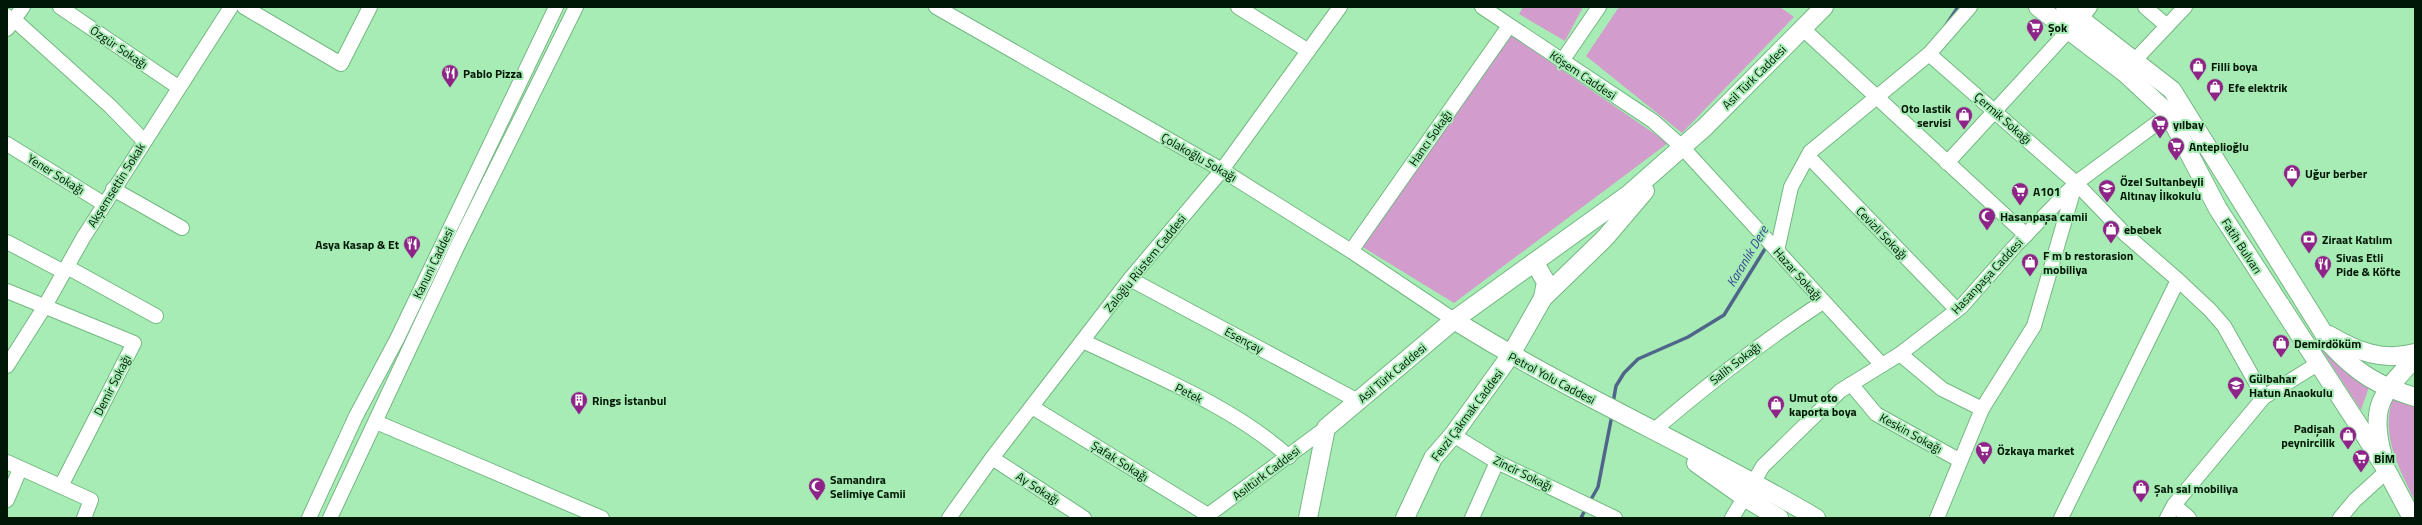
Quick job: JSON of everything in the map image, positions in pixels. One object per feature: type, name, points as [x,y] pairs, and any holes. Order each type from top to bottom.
[{"type":"main road","name":"Asil Türk Caddesi","points":[[1326,428],[1454,320],[1629,194],[1705,127],[1824,7]]},
{"type":"main road","name":"Fatih Bulvarı","points":[[2038,7],[2079,19]]},
{"type":"main road","name":"Fatih Bulvarı","points":[[2065,7],[2175,109],[2331,345],[2348,364],[2368,378],[2388,388],[2415,397]]},
{"type":"main road","name":"Fatih Bulvarı","points":[[2175,109],[2218,209],[2319,363],[2387,471],[2412,518]]},
{"type":"main road","name":"Asil Türk Caddesi","points":[[1510,356],[1518,339],[1543,298],[1605,238],[1682,147]]},
{"type":"main road","name":"Asil Türk Caddesi","points":[[1532,264],[1539,270],[1546,282],[1543,298]]},
{"type":"main road","name":"Petrol Yolu Caddesi","points":[[1454,320],[1510,356],[1652,432],[1754,482],[1816,518]]},
{"type":"main road","points":[[2321,330],[2366,353],[2397,356],[2415,353]]},
{"type":"main road","points":[[1518,339],[1520,349],[1529,366]]},
{"type":"main road","name":"Fevzi Çakmak Caddesi","points":[[1405,518],[1433,458],[1452,435],[1510,356]]},
{"type":"main road","points":[[2387,471],[2377,435],[2376,418],[2388,388],[2415,358]]},
{"type":"main road","points":[[1308,518],[1326,428]]},
{"type":"main road","name":"Petrol Yolu Caddesi","points":[[1652,432],[1744,497],[1779,518]]},
{"type":"street","points":[[23,7],[9,22],[110,106],[144,141]]},
{"type":"street","name":"Özgür Sokağı","points":[[60,7],[178,87]]},
{"type":"street","name":"Akşemsettin Sokak","points":[[7,366],[45,306],[104,204],[230,7]]},
{"type":"street","points":[[244,7],[341,64],[370,7]]},
{"type":"street","name":"Kanuni Caddesi","points":[[309,518],[356,416],[403,326],[556,7]]},
{"type":"street","name":"Kanuni Caddesi","points":[[330,518],[458,245],[576,7]]},
{"type":"street","name":"Çolakoğlu Sokağı","points":[[936,7],[1222,170],[1351,251],[1454,320]]},
{"type":"street","points":[[1238,7],[1307,50]]},
{"type":"street","name":"Zaloğlu Rüstem Caddesi","points":[[953,517],[992,458],[1130,279],[1222,170],[1307,50],[1340,7]]},
{"type":"street","name":"Köşem Caddesi","points":[[1482,7],[1653,121],[1682,147]]},
{"type":"street","points":[[1562,61],[1599,7]]},
{"type":"street","points":[[1776,249],[1791,187],[1808,156],[1872,93],[1929,54],[1970,7]]},
{"type":"street","points":[[2145,7],[2167,26]]},
{"type":"street","points":[[2130,67],[2185,7]]},
{"type":"street","points":[[1947,163],[2079,19]]},
{"type":"street","name":"Hancı Sokağı","points":[[1351,251],[1509,26]]},
{"type":"street","points":[[1802,28],[2026,235]]},
{"type":"street","name":"Çermik Sokağı","points":[[1929,54],[1996,111],[2076,183],[2125,234],[2210,310],[2224,326],[2264,397]]},
{"type":"street","name":"Hasanpaşa Caddesi","points":[[1732,518],[1763,466],[1840,391],[1900,354],[1957,310],[2076,183],[2175,109]]},
{"type":"street","name":"Yener Sokağı","points":[[7,144],[104,204]]},
{"type":"street","name":"Hazar Sokağı","points":[[1682,147],[1882,365]]},
{"type":"street","name":"Cevizli Sokağı","points":[[1808,156],[1957,310]]},
{"type":"street","points":[[1936,518],[1959,460],[1982,409],[2034,326],[2076,183]]},
{"type":"street","points":[[114,189],[182,228]]},
{"type":"street","points":[[7,242],[156,316]]},
{"type":"street","name":"Esençay","points":[[1130,279],[1358,401]]},
{"type":"street","points":[[2061,518],[2178,280]]},
{"type":"street","name":"Demir Sokağı","points":[[7,291],[134,343],[61,486]]},
{"type":"street","name":"Salih Sokağı","points":[[1652,432],[1710,383],[1766,339],[1824,302]]},
{"type":"street","name":"Petek","points":[[1083,340],[1227,412],[1270,439],[1289,457]]},
{"type":"street","points":[[1900,354],[1942,389],[1982,409]]},
{"type":"street","points":[[2167,518],[2174,505],[2264,397],[2319,363]]},
{"type":"street","name":"Keskin Sokağı","points":[[1851,384],[1876,414],[1959,460]]},
{"type":"street","name":"Şafak Sokağı","points":[[1032,407],[1206,516]]},
{"type":"street","points":[[376,422],[602,518]]},
{"type":"street","name":"Asıltürk Caddesi","points":[[1206,516],[1289,457],[1326,428]]},
{"type":"street","name":"Zincir Sokağı","points":[[1452,435],[1497,462],[1615,518]]},
{"type":"street","name":"Ay Sokağı","points":[[992,458],[1084,518]]},
{"type":"street","points":[[7,462],[20,470],[61,486],[91,500],[84,518]]},
{"type":"street","points":[[1472,518],[1497,462]]},
{"type":"street","points":[[7,500],[20,470]]},
{"type":"street","points":[[2340,518],[2355,500],[2387,471]]},
{"type":"street","points":[[2174,505],[2189,518]]},
{"type":"shaded area","points":[[1523,7],[1583,7],[1565,41],[1519,14]]},
{"type":"shaded area","points":[[1619,7],[1780,7],[1794,17],[1682,133],[1586,56]]},
{"type":"shaded area","points":[[1511,35],[1668,143],[1454,303],[1361,246]]},
{"type":"shaded area","points":[[2318,344],[2370,384],[2361,410]]},
{"type":"shaded area","points":[[2393,398],[2415,403],[2415,501],[2393,451],[2390,438],[2390,411]]},
{"type":"waterway","name":"Karanlık Dere","points":[[1946,25],[1958,7]]},
{"type":"waterway","name":"Karanlık Dere","points":[[1613,403],[1616,386],[1624,373],[1638,359],[1688,337],[1724,315],[1768,244]]},
{"type":"waterway","name":"Karanlık Dere","points":[[1589,503],[1598,487],[1612,415]]},
{"type":"waterway","name":"Karanlık Dere","points":[[1581,518],[1586,508]]},
{"type":"place","name":"Şok","points":[[2035,42]]},
{"type":"place","name":"Filli boya","points":[[2198,81]]},
{"type":"place","name":"Pablo Pizza","points":[[450,88]]},
{"type":"place","name":"Efe elektrik","points":[[2215,102]]},
{"type":"place","name":"Oto lastik servisi","points":[[1964,130]]},
{"type":"place","name":"yılbay","points":[[2160,139]]},
{"type":"place","name":"Anteplioğlu","points":[[2176,161]]},
{"type":"place","name":"Uğur berber","points":[[2292,188]]},
{"type":"place","name":"Özel Sultanbeyli Altınay İlkokulu","points":[[2107,203]]},
{"type":"place","name":"A101","points":[[2020,206]]},
{"type":"place","name":"Hasanpaşa camii","points":[[1987,231]]},
{"type":"place","name":"ebebek","points":[[2111,244]]},
{"type":"place","name":"Ziraat Katılım","points":[[2309,254]]},
{"type":"place","name":"Asya Kasap & Et","points":[[412,259]]},
{"type":"place","name":"F m b restorasion mobiliya","points":[[2030,277]]},
{"type":"place","name":"Sivas Etli Pide & Köfte","points":[[2323,279]]},
{"type":"place","name":"Demirdöküm","points":[[2281,358]]},
{"type":"place","name":"Gülbahar Hatun Anaokulu","points":[[2236,400]]},
{"type":"place","name":"Rings İstanbul","points":[[579,415]]},
{"type":"place","name":"Umut oto kaporta boya","points":[[1776,419]]},
{"type":"place","name":"Padişah peynircilik","points":[[2348,450]]},
{"type":"place","name":"Özkaya market","points":[[1984,465]]},
{"type":"place","name":"BİM","points":[[2361,473]]},
{"type":"place","name":"Samandıra Selimiye Camii","points":[[817,501]]},
{"type":"place","name":"Şah sal mobiliya","points":[[2141,503]]}]
